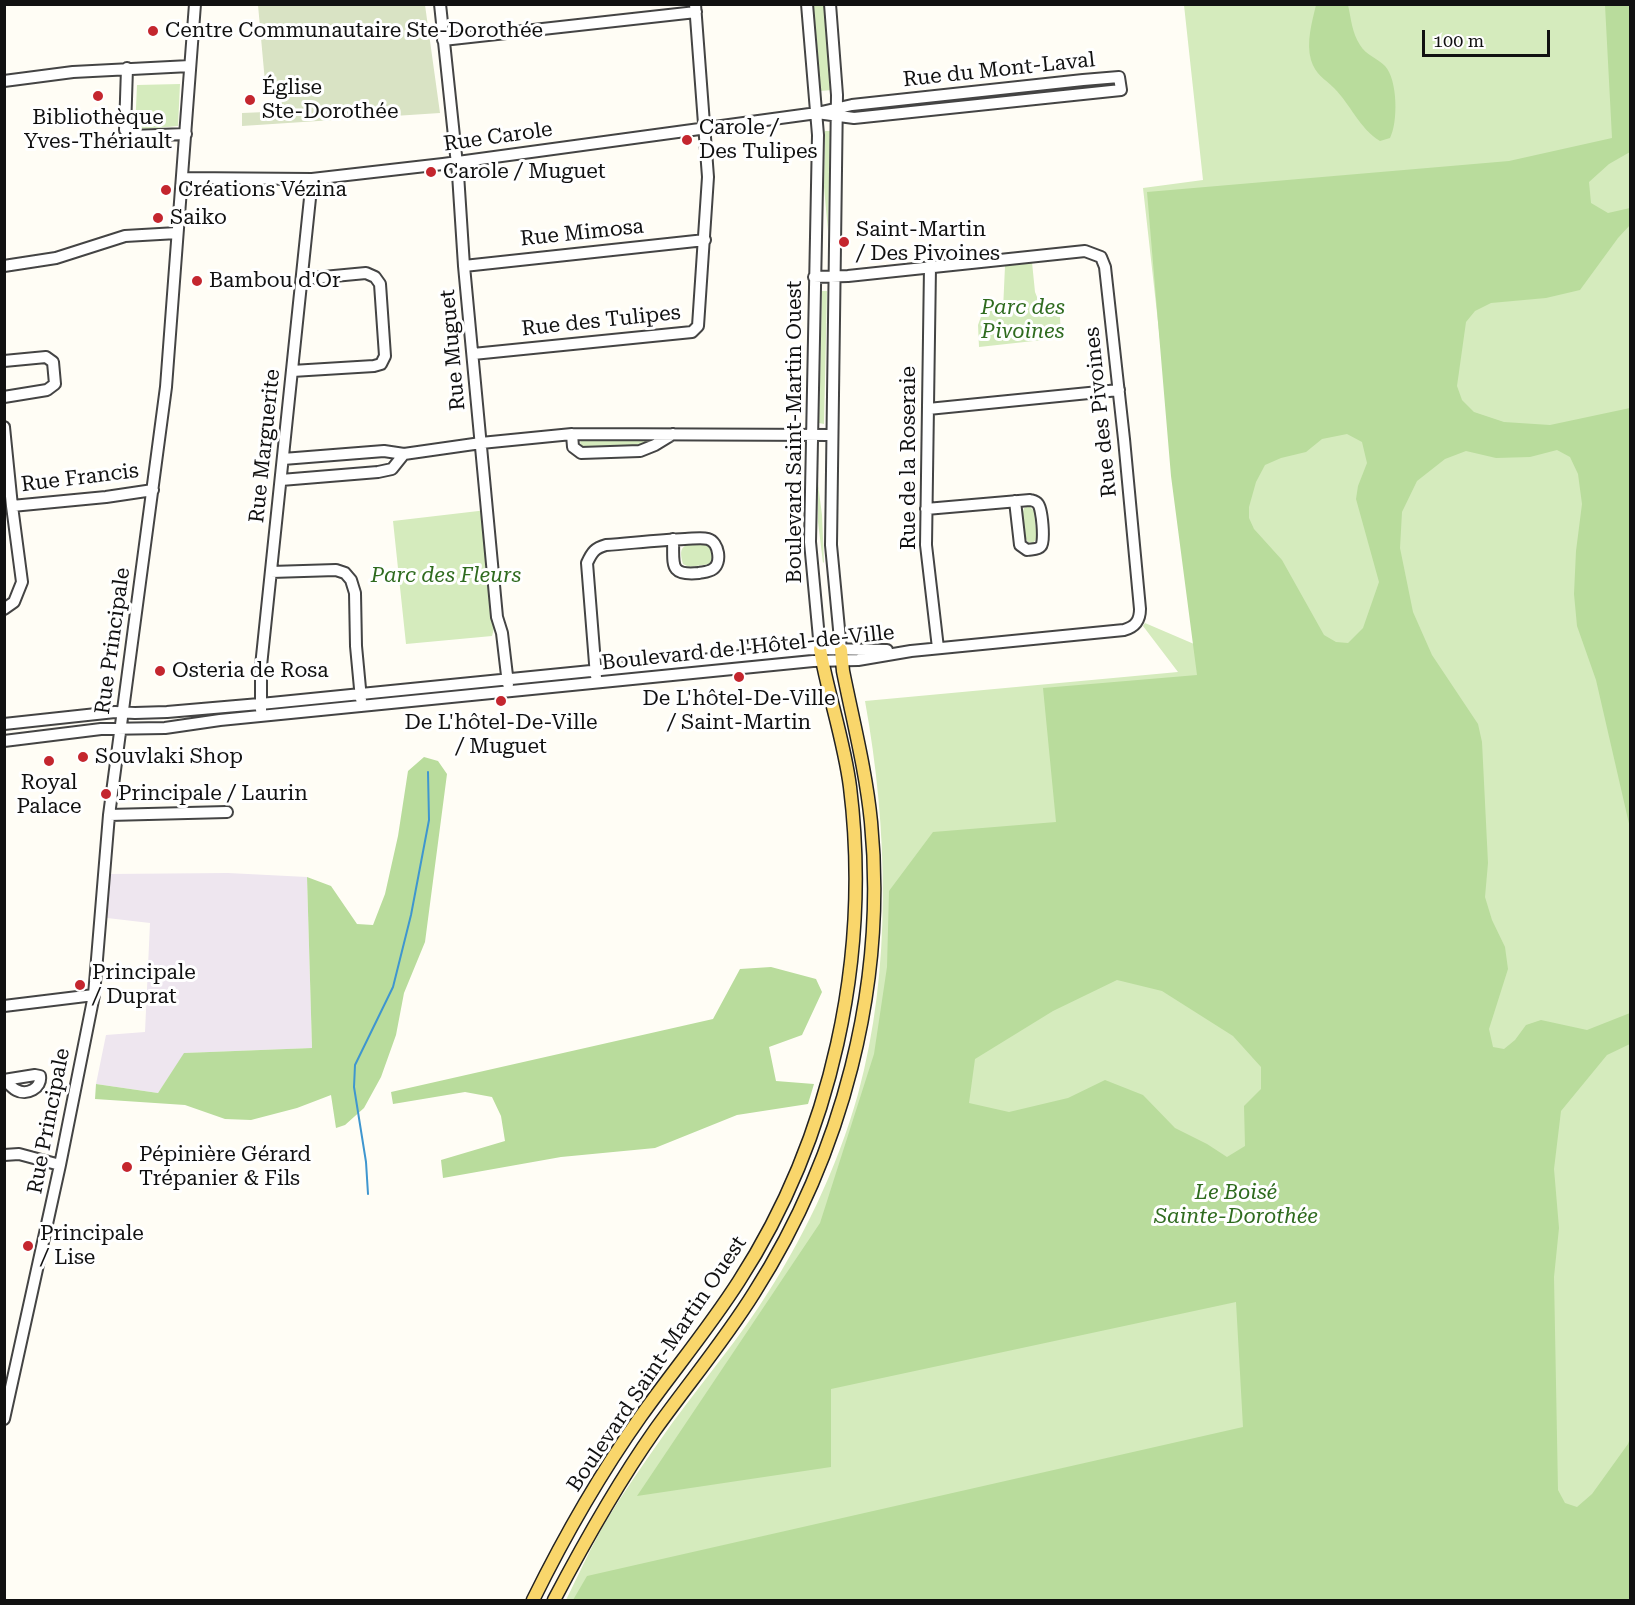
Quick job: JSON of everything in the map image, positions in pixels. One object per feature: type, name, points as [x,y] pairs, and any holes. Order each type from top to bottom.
[{"type":"main road","name":"Boulevard Saint-Martin Ouest","points":[[533,1600],[607,1466],[654,1398],[721,1309],[756,1254],[787,1193],[821,1105],[843,1014],[852,947],[855,894],[850,789],[821,655]]},
{"type":"main road","name":"Boulevard Saint-Martin Ouest","points":[[554,1600],[622,1479],[737,1319],[775,1260],[817,1174],[841,1104],[853,1061],[863,1009],[874,891],[869,800],[841,655]]},
{"type":"street","name":"Rue Principale","points":[[4,1419],[60,1165],[94,995],[109,815],[166,387],[195,4]]},
{"type":"street","name":"Rue Muguet","points":[[440,4],[457,162],[464,266],[497,616],[502,633],[508,692]]},
{"type":"street","name":"Boulevard Saint-Martin Ouest","points":[[807,4],[818,135],[810,543],[821,655]]},
{"type":"street","name":"Boulevard Saint-Martin Ouest","points":[[830,4],[837,112],[832,561],[841,655]]},
{"type":"street","points":[[443,40],[696,8]]},
{"type":"street","name":"Rue des Tulipes","points":[[472,354],[692,332],[698,326],[708,177],[696,8]]},
{"type":"street","points":[[4,81],[74,72],[190,66]]},
{"type":"street","points":[[127,68],[125,130],[131,136],[186,134]]},
{"type":"street","name":"Rue du Mont-Laval","points":[[1119,77],[1120,90],[854,118],[837,112],[852,105],[1119,77]]},
{"type":"street","name":"Rue Carole","points":[[182,178],[312,179],[837,112]]},
{"type":"street","name":"Rue Marguerite","points":[[261,717],[261,675],[312,179]]},
{"type":"street","points":[[4,266],[56,258],[125,236],[177,233]]},
{"type":"street","name":"Rue Mimosa","points":[[464,266],[705,240]]},
{"type":"street","name":"Rue des Pivoines","points":[[814,277],[1085,251],[1097,255],[1103,260],[1105,267],[1140,609],[1137,623],[1124,630],[911,651]]},
{"type":"street","name":"Rue de la Roseraie","points":[[930,267],[926,509],[928,574],[938,648]]},
{"type":"street","points":[[292,371],[374,366],[381,364],[386,356],[380,284],[375,277],[366,273],[302,279]]},
{"type":"street","points":[[4,361],[46,357],[53,362],[56,379],[55,384],[47,390],[4,397]]},
{"type":"street","points":[[928,409],[1119,390]]},
{"type":"street","points":[[4,427],[22,582],[14,602],[4,609]]},
{"type":"street","points":[[283,459],[384,451],[404,454],[481,443],[572,434],[832,435]]},
{"type":"street","points":[[572,434],[573,447],[581,453],[640,451],[673,435]]},
{"type":"street","points":[[281,480],[378,472],[392,469],[404,454]]},
{"type":"street","name":"Rue Francis","points":[[12,506],[153,490]]},
{"type":"street","points":[[926,509],[1015,501],[1030,500],[1039,504],[1043,538],[1038,548],[1027,550],[1020,545],[1015,501]]},
{"type":"street","points":[[596,683],[587,563],[591,553],[596,548],[606,545],[673,539],[706,538],[713,541],[717,547],[718,562],[714,569],[684,574],[678,572],[674,567],[673,539]]},
{"type":"street","points":[[271,572],[336,570],[345,573],[351,580],[355,593],[361,707]]},
{"type":"street","name":"Boulevard de l'Hôtel-de-Ville","points":[[6,724],[123,712],[176,711],[260,704],[595,671],[821,655],[841,655],[866,660],[911,651]]},
{"type":"street","name":"Boulevard de l'Hôtel-de-Ville","points":[[7,741],[120,728],[165,728],[596,683],[821,655]]},
{"type":"street","points":[[40,720],[40,736]]},
{"type":"street","points":[[6,724],[7,741]]},
{"type":"street","points":[[109,815],[227,812]]},
{"type":"street","points":[[4,1006],[94,995]]},
{"type":"street","points":[[4,1155],[19,1154],[60,1165]]},
{"type":"shaded area","points":[[228,873],[307,877],[312,1048],[185,1053],[158,1093],[96,1084],[106,1035],[145,1032],[150,923],[107,918],[108,874]]},
{"type":"green space","points":[[258,5],[425,5],[440,113],[242,126],[242,113],[266,112],[266,107],[277,106],[276,92],[266,93]]},
{"type":"green space","points":[[813,5],[825,5],[832,90],[820,91]]},
{"type":"green space","name":"Le Boisé Sainte-Dorothée","points":[[1184,5],[1630,5],[1630,1600],[566,1600],[595,1541],[619,1500],[774,1283],[817,1204],[840,1150],[858,1094],[869,1046],[877,998],[881,948],[882,848],[873,749],[865,701],[1178,672],[1143,626],[1145,623],[1194,644],[1143,188],[1203,180]]},
{"type":"green space","points":[[1316,5],[1348,5],[1353,30],[1360,45],[1389,72],[1395,102],[1393,131],[1390,138],[1380,141],[1373,136],[1334,88],[1315,69],[1309,46]]},
{"type":"green space","name":"Le Boisé Sainte-Dorothée","points":[[1605,5],[1630,5],[1630,152],[1609,164],[1589,182],[1591,203],[1608,213],[1630,208],[1630,225],[1580,290],[1546,298],[1491,303],[1475,311],[1466,322],[1457,386],[1462,400],[1474,412],[1504,422],[1550,425],[1630,408],[1630,828],[1596,680],[1577,626],[1574,594],[1576,551],[1582,504],[1578,474],[1570,457],[1557,450],[1530,457],[1496,458],[1466,451],[1445,459],[1417,481],[1402,512],[1400,548],[1413,612],[1432,655],[1478,724],[1482,742],[1488,863],[1485,897],[1492,920],[1505,947],[1508,969],[1489,1029],[1493,1047],[1504,1049],[1515,1040],[1526,1025],[1541,1020],[1587,1030],[1630,1013],[1630,1044],[1607,1055],[1561,1111],[1554,1169],[1559,1228],[1554,1277],[1558,1490],[1565,1503],[1577,1507],[1592,1494],[1630,1438],[1630,1600],[573,1600],[587,1576],[1243,1427],[1236,1302],[831,1389],[831,1467],[637,1496],[820,1223],[874,1054],[887,967],[889,891],[933,832],[1056,822],[1043,688],[1197,675],[1171,476],[1147,192],[1509,161],[1612,138]],"holes":[[[1347,434],[1362,442],[1367,463],[1358,486],[1356,499],[1379,582],[1363,628],[1348,643],[1336,642],[1324,635],[1282,560],[1254,529],[1249,518],[1249,507],[1256,482],[1265,465],[1281,458],[1306,452],[1322,439]],[[1117,980],[1162,991],[1233,1036],[1261,1067],[1261,1089],[1244,1106],[1245,1146],[1227,1157],[1175,1128],[1143,1095],[1105,1080],[1068,1098],[1009,1112],[969,1103],[975,1059],[1053,1011]]]},
{"type":"green space","points":[[180,84],[178,126],[135,130],[137,85]]},
{"type":"green space","points":[[825,131],[830,131],[828,231],[824,187]]},
{"type":"green space","name":"Parc des Pivoines","points":[[1032,262],[1035,292],[1041,307],[1055,305],[1060,317],[1061,338],[979,347],[978,325],[983,311],[1003,310],[1005,266]]},
{"type":"green space","points":[[822,291],[827,291],[824,424],[819,423]]},
{"type":"green space","points":[[584,438],[647,439],[648,441],[646,444],[585,449],[582,448],[580,442]]},
{"type":"green space","points":[[818,484],[822,515],[823,563],[818,522]]},
{"type":"green space","points":[[1029,506],[1034,511],[1037,538],[1033,543],[1028,542],[1024,535],[1024,508]]},
{"type":"green space","name":"Parc des Fleurs","points":[[487,510],[497,617],[492,636],[406,644],[393,521]]},
{"type":"green space","points":[[703,543],[712,548],[713,559],[710,564],[689,567],[683,564],[681,552],[684,546]]},
{"type":"green space","points":[[424,757],[438,761],[447,774],[425,942],[404,993],[396,1035],[381,1077],[364,1108],[345,1125],[336,1128],[331,1095],[297,1108],[251,1120],[225,1119],[185,1105],[95,1099],[96,1084],[158,1093],[184,1053],[312,1048],[307,877],[331,886],[357,924],[373,925],[385,894],[398,836],[408,771]]},
{"type":"green space","points":[[771,967],[816,979],[822,992],[802,1035],[769,1047],[776,1081],[814,1084],[808,1104],[737,1115],[655,1148],[561,1157],[443,1178],[441,1160],[505,1141],[501,1116],[492,1097],[465,1092],[393,1104],[391,1092],[713,1019],[740,969]]},
{"type":"waterway","points":[[368,1194],[366,1162],[354,1087],[355,1065],[393,987],[411,915],[429,820],[428,772]]},
{"type":"place","name":"Centre Communautaire Ste-Dorothée","points":[[153,31]]},
{"type":"place","name":"Bibliothèque Yves-Thériault","points":[[98,96]]},
{"type":"place","name":"Église Ste-Dorothée","points":[[250,100]]},
{"type":"place","name":"Carole / Des Tulipes","points":[[687,140]]},
{"type":"place","name":"Carole / Muguet","points":[[431,172]]},
{"type":"place","name":"Créations Vézina","points":[[166,190]]},
{"type":"place","name":"Saiko","points":[[158,218]]},
{"type":"place","name":"Saint-Martin / Des Pivoines","points":[[844,242]]},
{"type":"place","name":"Bambou d'Or","points":[[197,281]]},
{"type":"place","name":"Osteria de Rosa","points":[[160,671]]},
{"type":"place","name":"De L'hôtel-De-Ville / Saint-Martin","points":[[739,677]]},
{"type":"place","name":"De L'hôtel-De-Ville / Muguet","points":[[501,701]]},
{"type":"place","name":"Souvlaki Shop","points":[[83,757]]},
{"type":"place","name":"Royal Palace","points":[[49,761]]},
{"type":"place","name":"Principale / Laurin","points":[[106,794]]},
{"type":"place","name":"Principale / Duprat","points":[[80,985]]},
{"type":"place","name":"Pépinière Gérard Trépanier & Fils","points":[[127,1167]]},
{"type":"place","name":"Principale / Lise","points":[[28,1246]]}]
